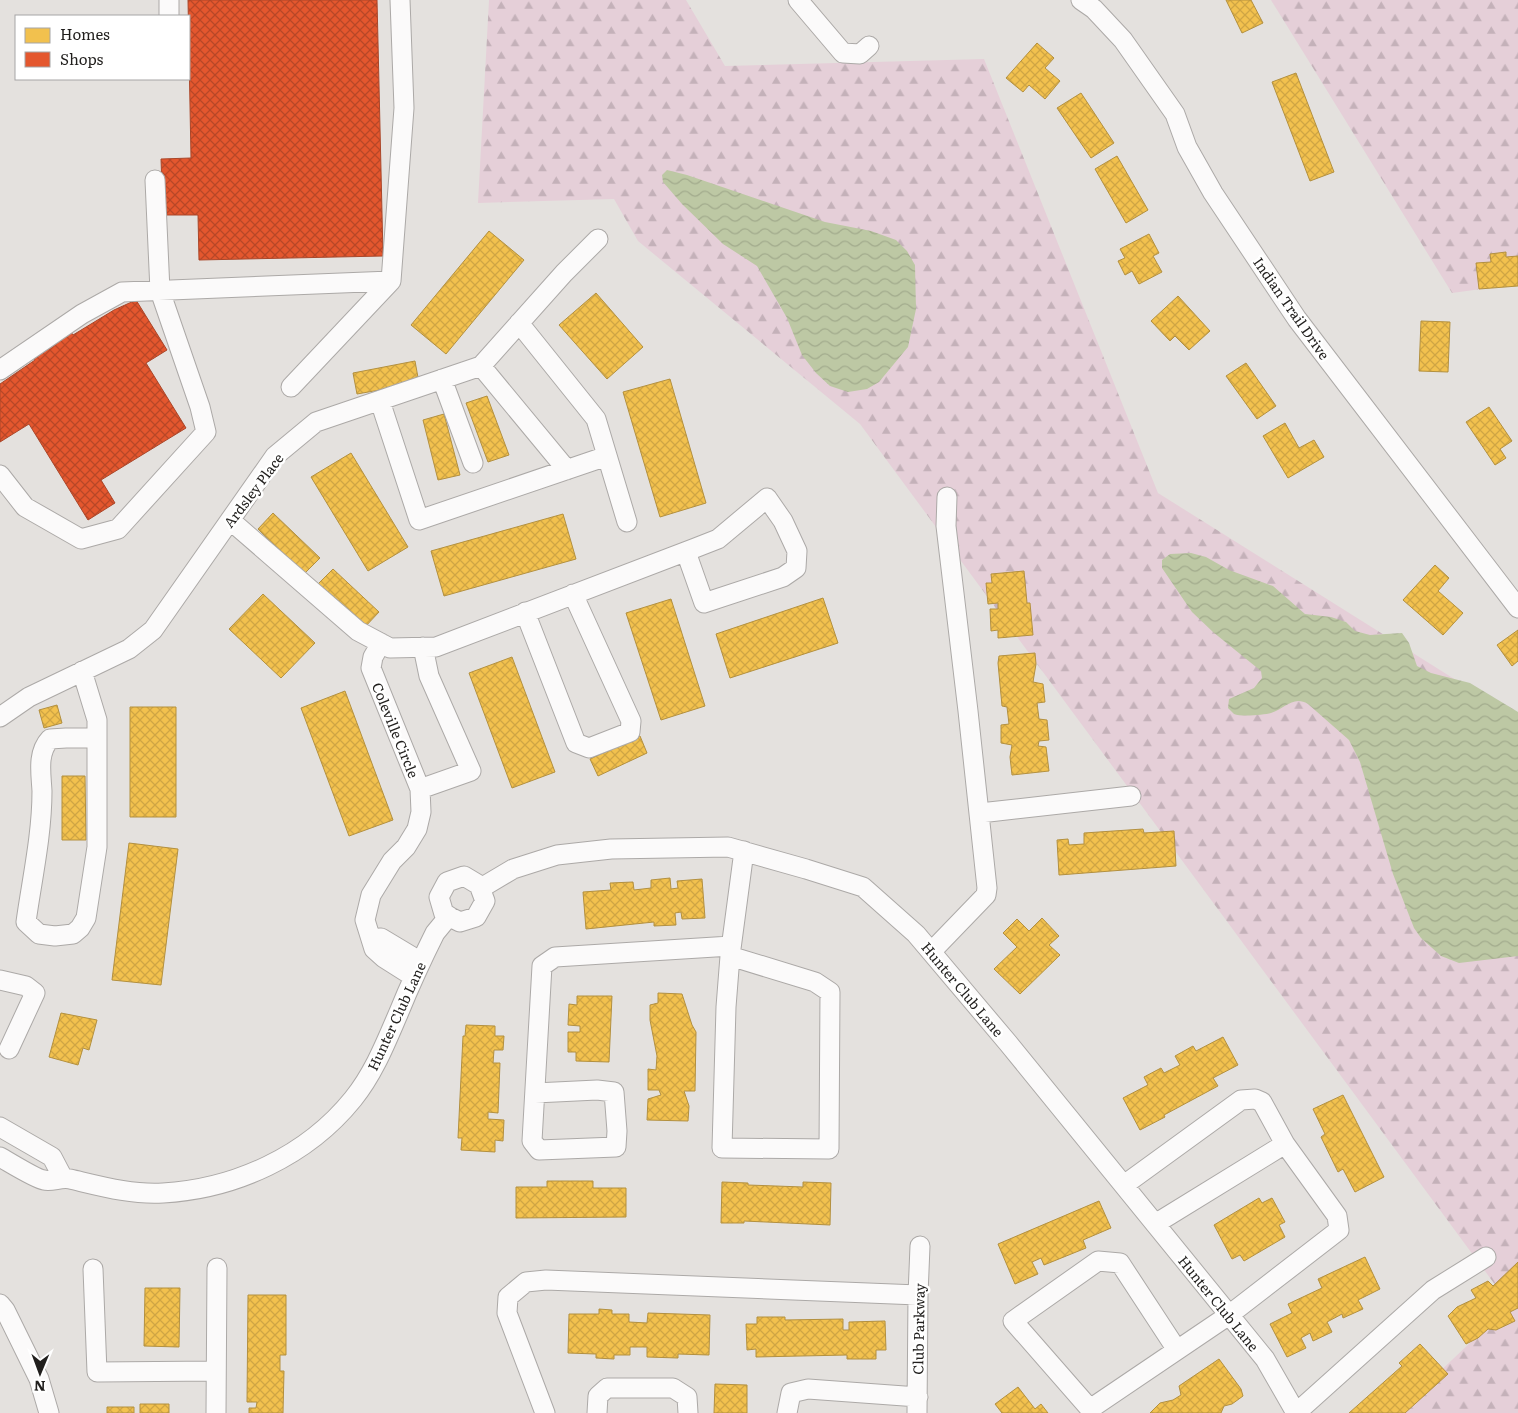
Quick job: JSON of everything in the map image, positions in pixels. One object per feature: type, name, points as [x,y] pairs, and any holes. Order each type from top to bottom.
[{"type":"street","points":[[169,0],[169,15]]},
{"type":"street","points":[[291,386],[391,281],[404,108],[400,0]]},
{"type":"street","points":[[798,0],[844,53],[860,54],[869,46]]},
{"type":"street","name":"Indian Trail Drive","points":[[1082,0],[1094,9],[1123,40],[1175,114],[1187,147],[1213,193],[1297,319],[1518,608]]},
{"type":"street","points":[[0,475],[25,507],[81,539],[118,529],[206,432],[200,407],[160,291],[155,180]]},
{"type":"street","points":[[567,470],[481,366],[598,239]]},
{"type":"street","points":[[0,370],[82,314],[122,292],[391,281]]},
{"type":"street","points":[[519,323],[596,419],[627,522]]},
{"type":"street","name":"Ardsley Place","points":[[0,717],[29,698],[110,659],[129,648],[153,630],[275,456],[316,422],[481,366]]},
{"type":"street","points":[[442,379],[472,463]]},
{"type":"street","points":[[380,401],[419,520],[607,456]]},
{"type":"street","points":[[931,952],[986,895],[986,873],[980,813],[946,526],[947,497]]},
{"type":"street","points":[[230,520],[358,631],[390,648],[436,647],[686,552],[718,538],[767,498],[783,521],[796,550],[796,568],[783,577],[704,603],[686,552]]},
{"type":"street","points":[[525,612],[576,743],[589,748],[630,732],[631,720],[573,594]]},
{"type":"street","name":"Coleville Circle","points":[[381,643],[373,657],[371,668],[420,789],[421,812],[416,829],[406,847],[392,862],[371,895],[365,920],[374,949],[384,958],[418,969]]},
{"type":"street","points":[[420,789],[471,771],[429,676],[423,647]]},
{"type":"street","points":[[82,671],[96,720],[97,738],[97,847],[86,918],[74,934],[55,936],[39,934],[26,922],[42,811],[41,755],[44,746],[50,739],[97,738]]},
{"type":"street","points":[[980,813],[1132,796]]},
{"type":"street","name":"Hunter Club Lane","points":[[481,888],[513,868],[557,854],[611,849],[689,847],[728,847],[863,887],[902,920],[1008,1043],[1265,1359],[1296,1413]]},
{"type":"street","points":[[535,1092],[597,1090],[614,1092],[617,1131],[616,1147],[540,1150],[532,1141],[542,966],[555,957],[730,951],[815,982],[830,992],[829,1149],[722,1148],[726,1007],[730,951],[744,851]]},
{"type":"street","points":[[464,876],[479,884],[481,888],[485,901],[476,917],[460,922],[444,914],[439,897],[447,882],[464,876]]},
{"type":"street","name":"Hunter Club Lane","points":[[0,1157],[44,1180],[63,1178],[131,1191],[161,1193],[190,1190],[222,1184],[253,1174],[284,1157],[321,1131],[353,1099],[377,1062],[434,933],[449,916]]},
{"type":"street","points":[[0,980],[26,986],[35,993],[9,1049]]},
{"type":"street","points":[[1124,1185],[1241,1100],[1255,1098],[1262,1102],[1285,1144],[1337,1216],[1339,1230],[1229,1315],[1090,1409],[1013,1321],[1098,1260],[1120,1263],[1177,1350]]},
{"type":"street","points":[[0,1127],[52,1157],[63,1178]]},
{"type":"street","points":[[1155,1224],[1285,1144]]},
{"type":"street","name":"Club Parkway","points":[[918,1405],[920,1246]]},
{"type":"street","points":[[1296,1413],[1433,1290],[1486,1257]]},
{"type":"street","points":[[216,1413],[217,1268]]},
{"type":"street","points":[[93,1269],[97,1372],[216,1371]]},
{"type":"street","points":[[545,1413],[507,1313],[508,1297],[526,1282],[546,1280],[918,1294]]},
{"type":"street","points":[[0,1304],[5,1310],[39,1379],[49,1413]]},
{"type":"street","points":[[597,1413],[598,1396],[607,1388],[673,1388],[687,1397],[688,1413]]},
{"type":"street","points":[[787,1413],[791,1393],[808,1389],[918,1405]]},
{"type":"green space","points":[[489,0],[686,0],[725,66],[984,59],[1158,493],[1518,719],[1518,1413],[1396,1413],[1510,1305],[860,424],[638,241],[614,199],[478,203]]},
{"type":"green space","points":[[1271,0],[1518,0],[1518,284],[1452,293]]},
{"type":"water","points":[[667,170],[687,175],[825,222],[871,231],[896,240],[907,251],[915,265],[916,309],[908,347],[879,382],[867,389],[848,392],[830,386],[816,373],[802,355],[787,318],[757,266],[723,244],[682,204],[663,182],[662,175]]},
{"type":"water","points":[[1191,553],[1206,557],[1229,570],[1273,586],[1305,614],[1331,617],[1346,622],[1355,631],[1370,635],[1402,633],[1409,643],[1417,666],[1431,673],[1470,683],[1518,712],[1518,956],[1459,963],[1441,956],[1421,938],[1414,928],[1393,874],[1360,762],[1349,740],[1308,704],[1298,701],[1271,713],[1252,715],[1234,714],[1228,708],[1229,699],[1254,688],[1262,678],[1261,671],[1213,632],[1192,612],[1162,568],[1162,560],[1170,554]]},
{"type":"building: Homes","points":[[1226,0],[1251,0],[1263,23],[1242,33]]},
{"type":"building: Homes","points":[[1037,43],[1054,58],[1045,68],[1060,81],[1045,99],[1029,85],[1023,92],[1006,78]]},
{"type":"building: Homes","points":[[1296,73],[1334,172],[1310,181],[1272,82]]},
{"type":"building: Homes","points":[[1081,93],[1114,143],[1091,158],[1057,108]]},
{"type":"building: Homes","points":[[1117,156],[1148,210],[1126,223],[1095,169]]},
{"type":"building: Homes","points":[[489,231],[524,260],[446,354],[411,325]]},
{"type":"building: Homes","points":[[1149,234],[1159,253],[1153,256],[1162,272],[1139,284],[1132,271],[1125,275],[1118,261],[1125,258],[1120,249]]},
{"type":"building: Homes","points":[[1506,252],[1506,257],[1518,256],[1518,286],[1479,289],[1476,263],[1491,262],[1490,254]]},
{"type":"building: Homes","points":[[596,293],[643,347],[607,379],[559,325]]},
{"type":"building: Homes","points":[[1178,296],[1210,331],[1189,350],[1175,336],[1170,341],[1151,321]]},
{"type":"building: Homes","points":[[1421,321],[1450,322],[1448,372],[1419,371]]},
{"type":"building: Homes","points":[[415,361],[419,383],[357,394],[353,373]]},
{"type":"building: Homes","points":[[1246,363],[1276,406],[1257,419],[1226,376]]},
{"type":"building: Homes","points":[[670,379],[706,503],[660,517],[623,392]]},
{"type":"building: Homes","points":[[487,396],[509,455],[488,462],[466,403]]},
{"type":"building: Homes","points":[[1489,407],[1512,441],[1500,449],[1506,458],[1495,465],[1466,422]]},
{"type":"building: Homes","points":[[444,414],[460,475],[438,480],[423,420]]},
{"type":"building: Homes","points":[[1285,423],[1299,448],[1314,440],[1324,457],[1288,478],[1263,436]]},
{"type":"building: Homes","points":[[351,453],[408,547],[368,571],[311,477]]},
{"type":"building: Homes","points":[[273,513],[320,558],[304,574],[258,529]]},
{"type":"building: Homes","points":[[563,514],[576,559],[444,596],[431,551]]},
{"type":"building: Homes","points":[[1435,565],[1449,578],[1438,591],[1463,613],[1443,635],[1403,600]]},
{"type":"building: Homes","points":[[333,569],[379,612],[364,628],[318,584]]},
{"type":"building: Homes","points":[[1024,571],[1033,635],[998,638],[998,630],[991,631],[990,609],[998,609],[998,603],[988,604],[986,583],[992,583],[991,574]]},
{"type":"building: Homes","points":[[263,594],[315,643],[281,678],[229,629]]},
{"type":"building: Homes","points":[[823,598],[838,643],[730,678],[716,634]]},
{"type":"building: Homes","points":[[671,599],[705,706],[661,720],[626,613]]},
{"type":"building: Homes","points":[[1518,630],[1518,661],[1512,666],[1497,645]]},
{"type":"building: Homes","points":[[1035,653],[1036,664],[1033,682],[1043,684],[1045,702],[1037,703],[1039,719],[1047,720],[1049,740],[1039,741],[1038,746],[1046,747],[1049,771],[1012,775],[1010,757],[1012,745],[1001,743],[1001,725],[1009,724],[1007,707],[1002,706],[999,656]]},
{"type":"building: Homes","points":[[512,657],[555,772],[512,788],[469,673]]},
{"type":"building: Homes","points":[[345,691],[393,820],[349,836],[301,708]]},
{"type":"building: Homes","points":[[57,705],[62,723],[44,728],[39,710]]},
{"type":"building: Homes","points":[[130,707],[176,707],[176,817],[130,817]]},
{"type":"building: Homes","points":[[640,736],[647,753],[598,776],[590,759]]},
{"type":"building: Homes","points":[[62,776],[85,776],[86,840],[62,840]]},
{"type":"building: Homes","points":[[1143,829],[1144,833],[1174,831],[1176,866],[1059,875],[1057,840],[1068,839],[1069,845],[1084,844],[1084,833]]},
{"type":"building: Homes","points":[[129,843],[178,849],[161,985],[112,980]]},
{"type":"building: Homes","points":[[670,878],[671,889],[678,888],[677,881],[702,879],[705,918],[682,919],[681,912],[675,913],[676,925],[654,926],[654,922],[586,929],[583,892],[611,890],[610,883],[633,882],[634,890],[651,888],[651,880]]},
{"type":"building: Homes","points":[[1042,918],[1059,936],[1049,945],[1060,955],[1020,994],[994,969],[1017,947],[1003,933],[1017,919],[1029,931]]},
{"type":"building: Homes","points":[[658,993],[682,994],[696,1032],[695,1091],[684,1091],[689,1106],[688,1121],[647,1120],[648,1099],[661,1095],[659,1090],[648,1090],[648,1069],[656,1070],[657,1056],[650,1020],[650,1005],[658,1003]]},
{"type":"building: Homes","points":[[577,996],[612,996],[609,1062],[576,1061],[576,1052],[568,1052],[568,1032],[580,1032],[580,1026],[568,1025],[569,1004],[577,1005]]},
{"type":"building: Homes","points":[[61,1013],[97,1020],[89,1050],[83,1048],[78,1065],[49,1057]]},
{"type":"building: Homes","points":[[466,1025],[495,1026],[495,1036],[504,1036],[503,1050],[494,1050],[493,1063],[500,1063],[498,1113],[488,1112],[488,1119],[504,1120],[503,1141],[495,1140],[495,1152],[461,1150],[462,1138],[458,1138],[463,1036],[465,1036]]},
{"type":"building: Homes","points":[[1223,1037],[1238,1065],[1213,1078],[1218,1086],[1140,1130],[1123,1098],[1148,1085],[1144,1077],[1161,1068],[1164,1073],[1180,1065],[1175,1056],[1193,1046],[1196,1051]]},
{"type":"building: Homes","points":[[1343,1095],[1384,1177],[1355,1192],[1343,1169],[1338,1172],[1321,1137],[1325,1134],[1313,1109]]},
{"type":"building: Homes","points":[[547,1181],[593,1181],[593,1188],[626,1188],[626,1217],[516,1218],[516,1187],[547,1187]]},
{"type":"building: Homes","points":[[722,1182],[803,1187],[803,1182],[831,1183],[830,1225],[744,1221],[744,1223],[721,1223]]},
{"type":"building: Homes","points":[[1259,1198],[1262,1203],[1272,1198],[1285,1222],[1279,1225],[1285,1237],[1244,1261],[1240,1255],[1232,1259],[1214,1225]]},
{"type":"building: Homes","points":[[1099,1201],[1111,1228],[1083,1240],[1086,1248],[1044,1265],[1041,1258],[1032,1262],[1038,1274],[1015,1284],[998,1244]]},
{"type":"building: Homes","points":[[1365,1257],[1380,1289],[1358,1300],[1363,1309],[1343,1318],[1342,1314],[1327,1322],[1332,1332],[1313,1341],[1310,1333],[1301,1338],[1306,1348],[1287,1357],[1270,1324],[1292,1313],[1288,1304],[1322,1288],[1318,1279]]},
{"type":"building: Homes","points":[[1518,1262],[1518,1308],[1510,1312],[1515,1321],[1496,1330],[1488,1329],[1478,1338],[1466,1344],[1448,1316],[1457,1307],[1476,1298],[1471,1290],[1488,1281],[1493,1286]]},
{"type":"building: Homes","points":[[145,1288],[180,1288],[179,1347],[144,1346]]},
{"type":"building: Homes","points":[[248,1295],[286,1295],[286,1355],[280,1355],[280,1371],[284,1371],[283,1413],[249,1413],[249,1408],[256,1408],[257,1402],[247,1402]]},
{"type":"building: Homes","points":[[599,1309],[612,1310],[612,1314],[629,1314],[629,1322],[647,1323],[648,1313],[710,1315],[709,1355],[678,1354],[678,1358],[647,1357],[647,1347],[630,1347],[630,1355],[614,1355],[614,1359],[596,1358],[596,1354],[568,1353],[569,1314],[599,1314]]},
{"type":"building: Homes","points":[[757,1317],[785,1317],[785,1320],[843,1319],[843,1330],[849,1330],[849,1322],[885,1321],[886,1350],[876,1350],[876,1359],[847,1359],[847,1355],[756,1357],[756,1349],[747,1350],[746,1324],[757,1324]]},
{"type":"building: Homes","points":[[1420,1344],[1448,1374],[1405,1413],[1349,1413],[1402,1366],[1399,1363]]},
{"type":"building: Homes","points":[[1219,1359],[1241,1389],[1243,1396],[1232,1404],[1224,1406],[1221,1413],[1150,1413],[1160,1403],[1173,1400],[1181,1395],[1179,1386]]},
{"type":"building: Homes","points":[[715,1384],[747,1385],[747,1413],[714,1413]]},
{"type":"building: Homes","points":[[1018,1387],[1035,1409],[1041,1404],[1048,1413],[1002,1413],[995,1404]]},
{"type":"building: Homes","points":[[140,1404],[169,1404],[169,1413],[140,1413]]},
{"type":"building: Homes","points":[[107,1407],[134,1407],[134,1413],[107,1413]]},
{"type":"building: Shops","points":[[188,0],[377,0],[383,256],[199,260],[198,215],[163,215],[161,159],[191,158],[190,15],[188,15]]},
{"type":"building: Shops","points":[[136,300],[167,350],[146,363],[186,428],[101,480],[115,503],[88,520],[29,424],[0,442],[0,384],[35,360],[31,352],[69,329],[73,335],[114,310]]}]
